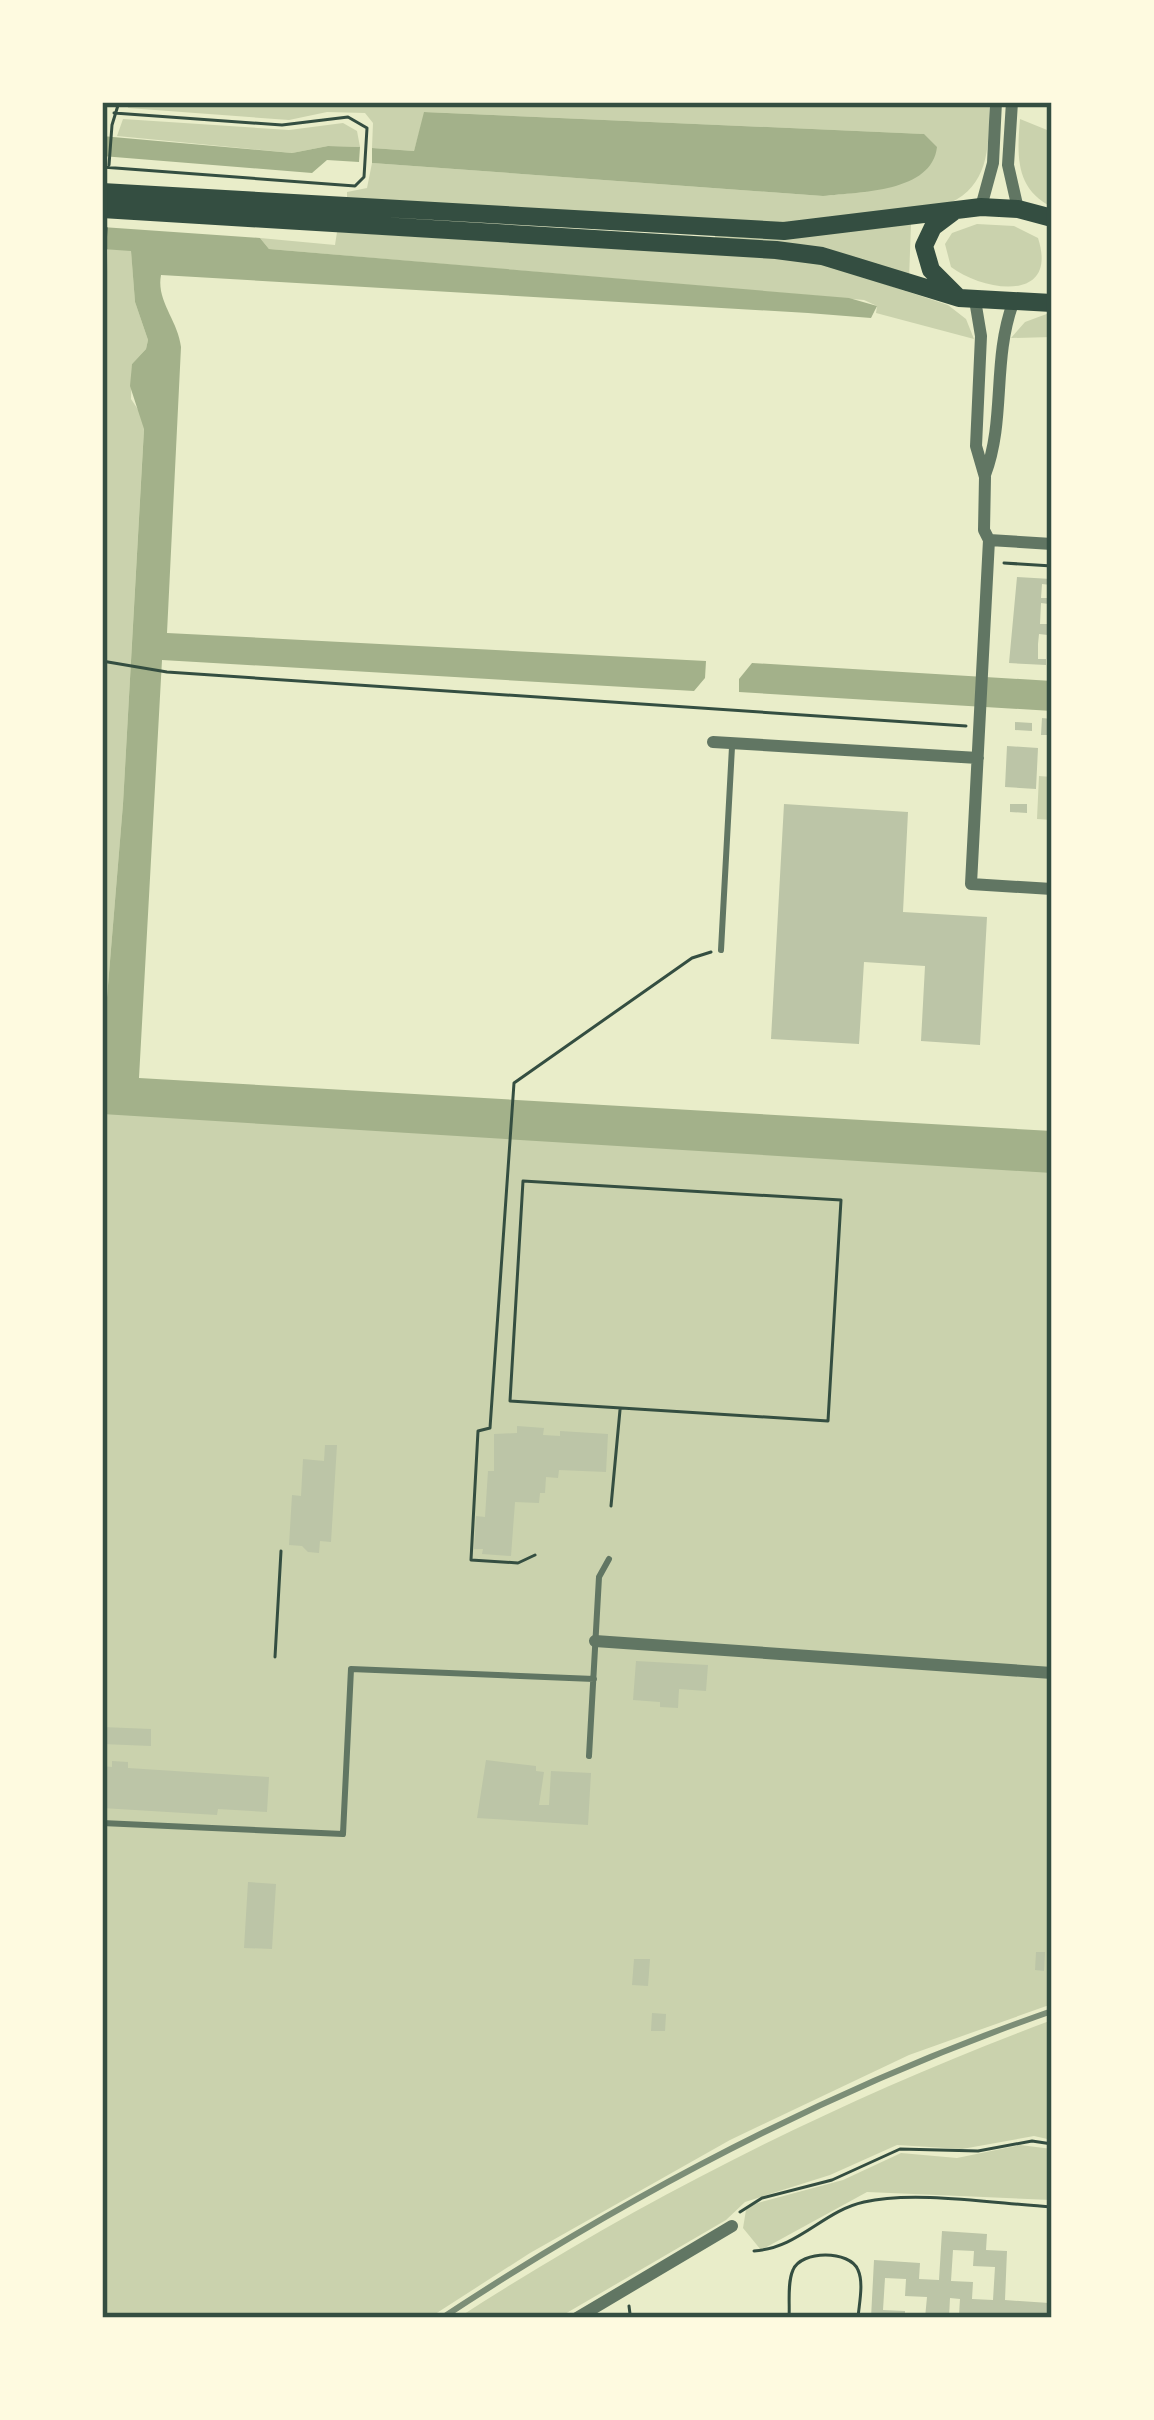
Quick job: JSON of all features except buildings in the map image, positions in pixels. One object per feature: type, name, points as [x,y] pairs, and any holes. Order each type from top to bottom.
[{"type":"main road","points":[[102,192],[784,232],[981,207],[1018,209],[1049,219]]},
{"type":"main road","points":[[102,209],[776,250],[822,256],[967,299],[1052,303]]},
{"type":"main road","points":[[957,210],[933,226],[924,246],[932,270],[967,299]]},
{"type":"main road","points":[[1019,303],[1052,287]]},
{"type":"street","points":[[981,207],[993,163],[996,102]]},
{"type":"street","points":[[1012,102],[1008,164],[1018,209]]},
{"type":"street","points":[[967,299],[981,336],[976,446],[985,477],[984,530],[989,540],[971,884],[1052,889]]},
{"type":"street","points":[[985,477],[995,448],[1001,336],[1019,303]]},
{"type":"street","points":[[989,540],[1052,544]]},
{"type":"street","points":[[713,742],[978,758]]},
{"type":"street","points":[[596,1641],[1052,1673]]},
{"type":"street","points":[[577,2318],[732,2226]]},
{"type":"lane","points":[[721,950],[732,743]]},
{"type":"lane","points":[[589,1756],[598,1577],[609,1559]]},
{"type":"lane","points":[[102,1823],[343,1834],[351,1670],[594,1679]]},
{"type":"path","points":[[112,125],[119,102]]},
{"type":"path","points":[[102,167],[362,183],[367,128],[348,117],[282,125],[114,113]]},
{"type":"path","points":[[102,298],[104,259]]},
{"type":"path","points":[[102,662],[167,672],[980,722]]},
{"type":"path","points":[[535,1556],[518,1563],[471,1560],[478,1431],[490,1428],[514,1083],[692,958],[721,950]]},
{"type":"path","points":[[524,1181],[841,1200],[828,1420],[620,1408],[510,1401],[524,1181]]},
{"type":"path","points":[[611,1507],[620,1408]]},
{"type":"path","points":[[275,1657],[281,1551]]},
{"type":"path","points":[[732,2226],[743,2207],[762,2198],[832,2180],[892,2151],[909,2147],[978,2151],[1031,2141],[1052,2144]]},
{"type":"path","points":[[754,2251],[771,2251],[860,2203],[888,2198],[1052,2207]]},
{"type":"path","points":[[789,2318],[791,2272],[800,2260],[812,2256],[842,2258],[854,2264],[860,2277],[858,2318]]},
{"type":"shaded area","points":[[127,102],[706,102],[790,107],[812,102],[989,102],[989,132],[980,173],[950,203],[800,224],[347,201],[347,192],[367,188],[372,163],[823,196],[866,192],[924,134],[425,112],[414,151],[372,148],[373,123],[365,113],[327,112],[289,120],[128,108]]},
{"type":"shaded area","points":[[424,112],[924,134],[937,147],[932,162],[909,181],[874,191],[823,196],[372,163],[372,148],[414,151]]},
{"type":"shaded area","points":[[123,119],[289,130],[343,123],[357,131],[360,147],[328,146],[292,153],[117,136]]},
{"type":"shaded area","points":[[1020,119],[1052,132],[1052,207],[1031,191],[1021,170]]},
{"type":"shaded area","points":[[102,136],[292,153],[328,146],[360,147],[359,162],[327,160],[312,173],[102,156]]},
{"type":"shaded area","points":[[911,224],[909,280],[715,240],[715,235]]},
{"type":"shaded area","points":[[977,224],[1014,226],[1038,238],[1042,259],[1038,273],[1028,282],[999,286],[951,267],[945,244],[952,233]]},
{"type":"shaded area","points":[[102,227],[260,238],[269,249],[849,298],[877,306],[871,318],[161,275],[162,293],[181,347],[167,633],[706,661],[705,678],[694,691],[162,660],[139,1078],[1052,1131],[1052,1173],[102,1114],[144,429],[130,386],[132,364],[148,340],[135,302],[131,251],[102,249]]},
{"type":"shaded area","points":[[337,232],[809,259],[948,305],[966,319],[974,339],[876,313],[877,306],[864,300],[269,249],[260,238],[335,245]]},
{"type":"shaded area","points":[[108,249],[131,250],[135,302],[148,340],[132,364],[131,399],[144,428],[123,804],[102,1058],[102,385]]},
{"type":"shaded area","points":[[1052,312],[1052,337],[1011,338],[1025,322]]},
{"type":"shaded area","points":[[752,663],[1052,681],[1052,711],[739,692],[739,679]]},
{"type":"shaded area","points":[[1039,776],[1052,777],[1052,820],[1037,819]]},
{"type":"shaded area","points":[[102,1109],[1052,1166],[1052,2004],[909,2055],[730,2140],[530,2253],[429,2318],[102,2318]]},
{"type":"shaded area","points":[[1052,2020],[1052,2140],[1034,2136],[962,2149],[897,2145],[830,2175],[745,2202],[726,2220],[558,2318],[458,2318],[600,2231],[747,2153],[897,2082]]},
{"type":"shaded area","points":[[1020,2145],[1052,2149],[1052,2200],[867,2192],[761,2250],[743,2228],[746,2210],[754,2204],[843,2180],[901,2153],[957,2158]]},
{"type":"railway","points":[[442,2318],[588,2227],[738,2145],[892,2073],[1052,2011]]}]
